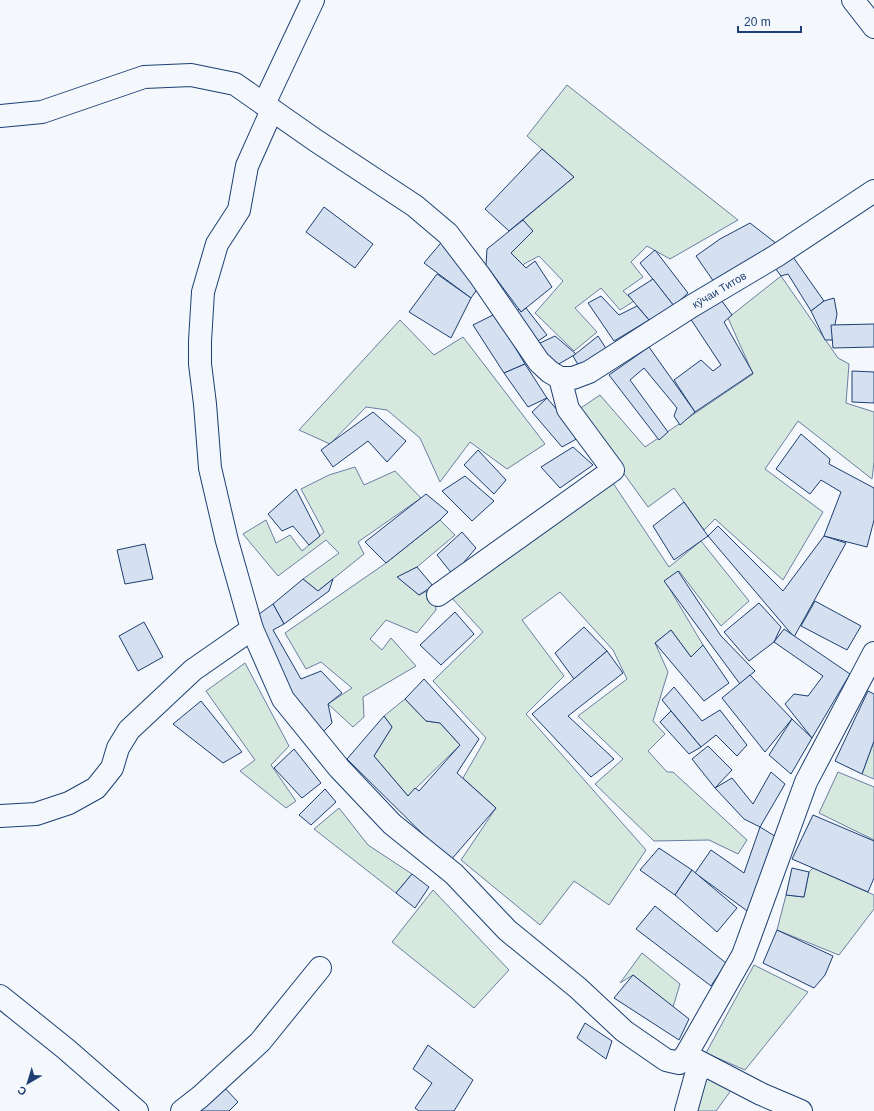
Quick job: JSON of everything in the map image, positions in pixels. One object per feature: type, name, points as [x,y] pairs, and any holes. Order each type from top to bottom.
[{"type":"street","points":[[313,0],[268,107],[247,166],[239,210],[217,244],[203,292],[200,364],[206,404],[210,468],[227,541],[252,629],[283,699],[339,768],[392,824],[454,874],[507,930],[578,988],[624,1031],[666,1060],[679,1062],[695,1060],[761,1094],[801,1111]]},
{"type":"street","points":[[853,0],[874,27]]},
{"type":"street","points":[[0,116],[42,112],[144,77],[191,75],[235,84],[315,140],[415,206],[448,234],[480,276],[539,362],[550,372],[560,378],[568,409],[613,470],[438,595]]},
{"type":"street","name":"кӯчаи Титов","points":[[560,378],[573,378],[589,372],[692,306],[776,256],[874,191]]},
{"type":"street","points":[[0,816],[36,814],[69,803],[96,788],[112,768],[118,748],[129,730],[193,670],[252,629]]},
{"type":"street","points":[[686,1111],[696,1075],[695,1060],[743,955],[806,782],[874,653]]},
{"type":"street","points":[[182,1111],[200,1097],[260,1042],[320,968]]},
{"type":"street","points":[[0,996],[66,1048],[137,1111]]},
{"type":"shaded area","points":[[567,85],[738,220],[670,259],[647,246],[631,262],[643,277],[623,291],[634,301],[620,310],[601,288],[575,308],[597,332],[574,351],[535,313],[563,281],[539,256],[522,265],[511,253],[532,231],[523,220],[574,177],[527,136]]},
{"type":"shaded area","points":[[781,276],[838,358],[849,364],[846,403],[874,412],[874,462],[872,479],[798,421],[765,469],[823,512],[783,580],[715,519],[704,530],[674,488],[648,507],[578,410],[600,395],[645,447],[753,374],[728,318]]},
{"type":"shaded area","points":[[400,320],[434,355],[463,337],[545,444],[507,469],[470,442],[440,482],[420,438],[387,410],[366,407],[330,444],[299,430]]},
{"type":"shaded area","points":[[355,467],[364,485],[395,471],[421,498],[358,542],[364,554],[318,591],[303,579],[339,553],[326,540],[278,576],[243,534],[266,520],[276,543],[290,535],[302,551],[324,532],[301,489],[329,475]]},
{"type":"shaded area","points":[[611,480],[669,567],[701,541],[749,601],[721,626],[679,571],[665,581],[703,645],[691,657],[671,630],[655,643],[668,672],[653,721],[665,734],[648,751],[667,772],[673,772],[747,840],[738,854],[709,840],[654,841],[595,784],[623,759],[578,716],[627,679],[613,650],[560,592],[522,620],[564,676],[526,714],[646,850],[609,905],[574,881],[540,925],[461,860],[496,808],[463,778],[486,738],[433,681],[483,632],[450,596]]},
{"type":"shaded area","points":[[440,520],[455,535],[417,567],[398,577],[419,595],[433,588],[436,610],[417,633],[386,620],[370,639],[382,650],[391,638],[416,666],[363,697],[364,717],[353,727],[328,704],[352,688],[321,662],[306,669],[285,633],[386,563]]},
{"type":"shaded area","points":[[245,663],[289,746],[271,765],[296,801],[286,808],[240,771],[255,760],[206,691]]},
{"type":"shaded area","points":[[405,699],[426,721],[440,723],[460,745],[408,796],[374,756],[392,727],[384,716]]},
{"type":"shaded area","points":[[874,741],[874,779],[862,774]]},
{"type":"shaded area","points":[[838,772],[874,787],[874,840],[819,813]]},
{"type":"shaded area","points":[[339,808],[368,845],[412,874],[396,893],[314,829]]},
{"type":"shaded area","points":[[813,868],[874,895],[874,909],[839,955],[777,930],[786,895],[804,897],[809,872]]},
{"type":"shaded area","points":[[433,890],[509,970],[474,1008],[392,942]]},
{"type":"shaded area","points":[[642,953],[680,984],[673,1007],[633,975],[620,983]]},
{"type":"shaded area","points":[[754,965],[808,992],[745,1070],[706,1053]]},
{"type":"shaded area","points":[[695,1056],[740,1078],[716,1111],[689,1111]]},
{"type":"building","points":[[542,149],[574,177],[509,231],[485,209]]},
{"type":"building","points":[[324,207],[373,244],[355,268],[306,232]]},
{"type":"building","points":[[523,220],[533,231],[511,253],[526,268],[535,261],[552,287],[521,312],[486,265],[487,249]]},
{"type":"building","points":[[750,223],[777,244],[714,282],[696,256],[720,239]]},
{"type":"building","points":[[445,238],[480,285],[471,298],[424,263]]},
{"type":"building","points":[[655,250],[688,293],[674,306],[640,263]]},
{"type":"building","points":[[793,257],[824,301],[811,311],[788,274],[781,276],[775,268]]},
{"type":"building","points":[[437,274],[471,298],[451,338],[409,312]]},
{"type":"building","points":[[653,279],[674,306],[649,320],[628,295]]},
{"type":"building","points":[[601,296],[619,315],[637,306],[649,320],[614,341],[588,303]]},
{"type":"building","points":[[719,297],[732,315],[724,322],[753,373],[695,412],[674,380],[701,360],[713,371],[721,365],[690,318]]},
{"type":"building","points":[[834,298],[837,314],[832,340],[825,340],[811,311],[824,301]]},
{"type":"building","points":[[526,308],[547,335],[538,341],[515,312],[519,309],[521,312]]},
{"type":"building","points":[[495,314],[525,364],[504,373],[473,325]]},
{"type":"building","points":[[874,324],[874,347],[833,348],[831,325]]},
{"type":"building","points":[[555,336],[576,354],[557,365],[538,344]]},
{"type":"building","points":[[598,336],[607,350],[580,368],[573,356]]},
{"type":"building","points":[[649,347],[695,412],[680,425],[674,416],[677,408],[644,368],[630,380],[668,432],[659,440],[609,375]]},
{"type":"building","points":[[525,364],[547,398],[528,407],[504,373]]},
{"type":"building","points":[[852,371],[874,372],[874,403],[852,402]]},
{"type":"building","points":[[547,398],[580,437],[562,447],[532,412]]},
{"type":"building","points":[[373,412],[406,441],[387,462],[368,441],[333,467],[321,450]]},
{"type":"building","points":[[801,434],[830,459],[829,464],[874,488],[874,520],[867,547],[824,536],[841,492],[821,480],[810,494],[776,469]]},
{"type":"building","points":[[573,447],[593,465],[560,488],[541,467]]},
{"type":"building","points":[[478,450],[506,480],[494,494],[464,465]]},
{"type":"building","points":[[465,476],[494,501],[472,521],[442,491]]},
{"type":"building","points":[[296,489],[320,536],[309,545],[293,526],[282,531],[268,514]]},
{"type":"building","points":[[426,494],[448,512],[386,563],[365,542]]},
{"type":"building","points":[[684,502],[708,536],[674,560],[653,526]]},
{"type":"building","points":[[718,526],[783,591],[824,536],[846,543],[794,637],[708,536]]},
{"type":"building","points":[[462,532],[476,548],[453,575],[437,555]]},
{"type":"building","points":[[145,544],[153,579],[125,584],[117,550]]},
{"type":"building","points":[[417,567],[433,586],[419,595],[397,577]]},
{"type":"building","points":[[678,571],[721,636],[755,671],[740,684],[664,581]]},
{"type":"building","points":[[303,579],[318,591],[333,579],[329,591],[284,624],[273,604]]},
{"type":"building","points":[[815,601],[861,626],[847,650],[801,626]]},
{"type":"building","points":[[759,603],[781,627],[774,642],[749,661],[724,632]]},
{"type":"building","points":[[273,604],[284,624],[273,630],[301,679],[321,671],[342,693],[328,704],[332,723],[323,732],[287,687],[255,617]]},
{"type":"building","points":[[455,612],[474,634],[441,665],[420,645]]},
{"type":"building","points":[[144,622],[163,657],[138,671],[119,636]]},
{"type":"building","points":[[584,627],[607,651],[574,679],[555,653]]},
{"type":"building","points":[[784,629],[850,674],[812,738],[785,704],[794,694],[808,696],[823,676],[774,642]]},
{"type":"building","points":[[671,630],[691,657],[703,645],[729,683],[704,701],[655,643]]},
{"type":"building","points":[[607,651],[623,673],[568,716],[614,759],[591,777],[532,714]]},
{"type":"building","points":[[750,675],[792,719],[765,752],[722,698]]},
{"type":"building","points":[[424,679],[479,739],[457,773],[496,808],[450,861],[347,759],[384,716],[392,727],[374,756],[408,796],[415,788],[419,791],[460,745],[440,723],[426,721],[405,699]]},
{"type":"building","points":[[674,687],[702,721],[720,710],[747,745],[737,756],[716,735],[701,747],[662,700]]},
{"type":"building","points":[[868,691],[874,694],[874,741],[862,774],[835,761]]},
{"type":"building","points":[[201,701],[242,752],[223,763],[173,724]]},
{"type":"building","points":[[671,711],[701,747],[689,754],[660,722]]},
{"type":"building","points":[[792,719],[812,738],[791,774],[769,755]]},
{"type":"building","points":[[708,746],[732,770],[715,788],[692,759]]},
{"type":"building","points":[[294,749],[321,783],[302,798],[274,768]]},
{"type":"building","points":[[771,772],[785,784],[760,827],[744,819],[715,788],[732,778],[753,804]]},
{"type":"building","points":[[325,789],[336,802],[311,825],[299,815]]},
{"type":"building","points":[[813,815],[874,841],[874,878],[868,892],[792,859]]},
{"type":"building","points":[[760,827],[778,838],[750,913],[695,873],[711,850],[744,873]]},
{"type":"building","points":[[659,848],[692,870],[675,895],[640,870]]},
{"type":"building","points":[[792,868],[809,872],[804,897],[786,895]]},
{"type":"building","points":[[692,870],[737,908],[717,932],[675,895]]},
{"type":"building","points":[[412,874],[429,887],[415,908],[396,893]]},
{"type":"building","points":[[655,906],[726,963],[711,986],[636,929]]},
{"type":"building","points":[[777,930],[833,956],[825,975],[814,988],[763,963]]},
{"type":"building","points":[[633,975],[689,1019],[679,1040],[614,998]]},
{"type":"building","points":[[585,1023],[612,1041],[606,1059],[577,1038]]},
{"type":"building","points":[[428,1045],[473,1080],[454,1111],[419,1111],[415,1108],[432,1083],[413,1069]]},
{"type":"building","points":[[222,1085],[238,1102],[229,1111],[194,1111]]}]
